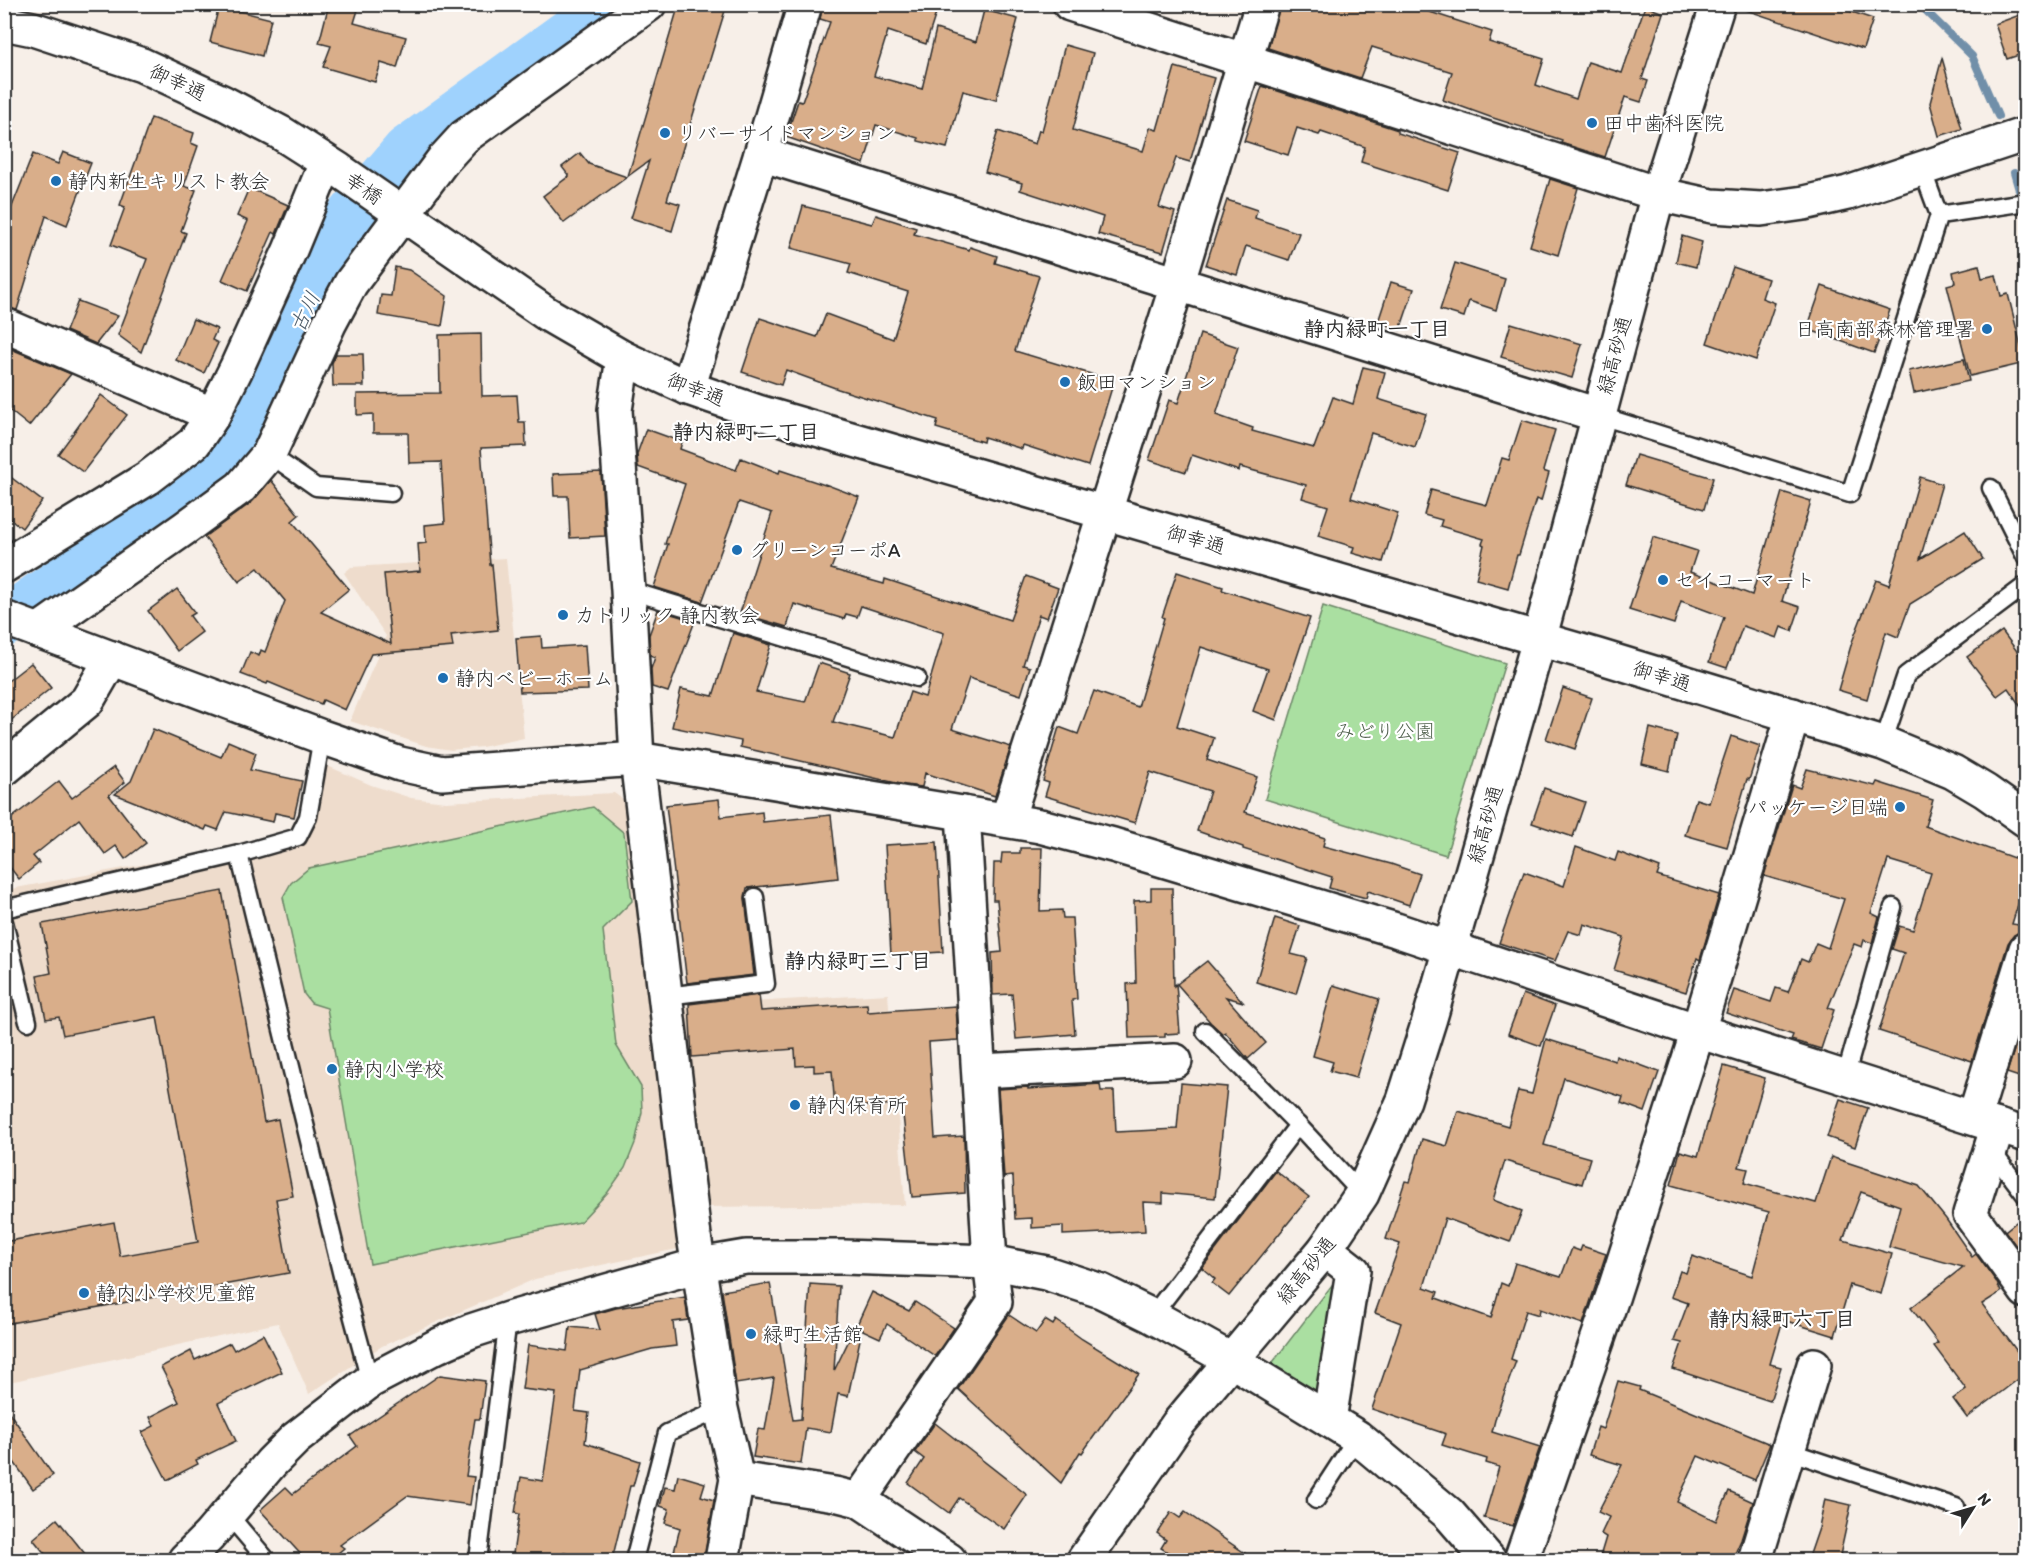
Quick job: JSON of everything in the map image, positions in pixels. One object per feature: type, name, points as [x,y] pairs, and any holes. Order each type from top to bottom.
[{"type":"street","points":[[23,625],[186,528],[241,487],[269,454],[329,324],[351,283],[396,210],[464,137],[649,4]]},
{"type":"street","points":[[688,388],[805,4]]},
{"type":"street","points":[[1070,4],[1658,194],[1712,206],[1761,209],[1804,203],[1848,193],[2025,134]]},
{"type":"street","points":[[1006,820],[1177,285],[1262,4]]},
{"type":"street","name":"緑高砂通","points":[[1084,1560],[1178,1424],[1325,1249],[1362,1194],[1404,1100],[1430,1018],[1539,640],[1658,194],[1714,6]]},
{"type":"street","name":"御幸通","points":[[4,23],[33,28],[142,65],[272,128],[332,167]]},
{"type":"street","points":[[761,154],[1598,416]]},
{"type":"street","points":[[4,566],[148,478],[194,443],[213,415],[236,369],[290,250],[332,167]]},
{"type":"street","name":"幸橋","points":[[332,167],[396,210]]},
{"type":"street","name":"御幸通","points":[[396,210],[547,314],[623,358],[688,388],[758,412],[1883,743],[1953,772],[1985,791],[2025,820]]},
{"type":"street","points":[[4,325],[213,415]]},
{"type":"street","points":[[623,358],[615,410],[637,759],[699,1265],[721,1409],[737,1479],[722,1560]]},
{"type":"street","points":[[23,625],[322,737],[400,764],[442,773],[637,759],[1040,826],[1113,845],[1449,948],[1845,1078],[1997,1132]]},
{"type":"street","points":[[4,770],[87,701],[112,658]]},
{"type":"street","points":[[1521,1560],[1613,1294],[1698,1031],[1793,715]]},
{"type":"street","points":[[860,1500],[995,1302],[990,1262],[963,813]]},
{"type":"street","points":[[2025,949],[1997,1132],[1970,1214],[2025,1291]]},
{"type":"street","points":[[979,1071],[1175,1061]]},
{"type":"street","points":[[1325,1249],[1353,1271],[1329,1420]]},
{"type":"street","points":[[184,1560],[295,1439],[370,1381],[437,1346],[508,1318],[699,1265],[746,1257],[844,1257],[990,1262],[1046,1273],[1101,1291],[1152,1316],[1231,1360],[1356,1437],[1449,1514],[1489,1560]]},
{"type":"street","points":[[1755,1560],[1814,1365]]},
{"type":"street","points":[[737,1479],[836,1494],[860,1500],[949,1560]]},
{"type":"lane","points":[[1598,416],[1850,494],[1939,215],[1922,169]]},
{"type":"lane","points":[[1939,215],[2020,202]]},
{"type":"lane","points":[[269,454],[316,487],[391,493]]},
{"type":"lane","points":[[1990,488],[2025,558]]},
{"type":"lane","points":[[1883,743],[1906,675],[2025,585]]},
{"type":"lane","points":[[628,590],[917,678]]},
{"type":"lane","points":[[4,909],[239,855],[298,837],[308,817],[322,737]]},
{"type":"lane","points":[[239,855],[370,1381]]},
{"type":"lane","points":[[666,996],[766,984],[755,897]]},
{"type":"lane","points":[[1845,1078],[1893,907]]},
{"type":"lane","points":[[4,922],[28,1022]]},
{"type":"lane","points":[[1205,1031],[1362,1194]]},
{"type":"lane","points":[[1152,1316],[1298,1125]]},
{"type":"lane","points":[[1997,1132],[2025,1197]]},
{"type":"lane","points":[[478,1560],[508,1318]]},
{"type":"lane","points":[[634,1560],[667,1433],[721,1409]]},
{"type":"lane","points":[[1316,1500],[1356,1437]]},
{"type":"lane","points":[[1788,1451],[1956,1507]]},
{"type":"lane","points":[[228,1514],[267,1560]]},
{"type":"shaded area","name":"静内ベビーホーム","points":[[506,558],[524,738],[482,747],[451,750],[426,746],[350,721],[386,636],[344,573],[351,567]]},
{"type":"shaded area","name":"静内小学校","points":[[314,760],[371,785],[411,798],[446,802],[614,793],[628,803],[682,1248],[535,1279],[382,1346],[309,1394],[278,1323],[5,1383],[5,890],[264,842],[299,827]]},
{"type":"shaded area","name":"静内保育所","points":[[888,994],[905,1205],[704,1207],[682,1006]]},
{"type":"green space","name":"みどり公園","points":[[1323,606],[1505,663],[1446,855],[1265,799]]},
{"type":"green space","points":[[593,807],[624,833],[632,901],[603,930],[616,1045],[641,1087],[642,1112],[635,1143],[625,1168],[608,1192],[580,1222],[370,1264],[327,1008],[311,1003],[304,994],[283,897],[291,883],[309,868]]},
{"type":"green space","points":[[1342,1272],[1320,1397],[1270,1366]]},
{"type":"building","points":[[329,4],[358,10],[354,23],[406,37],[397,68],[381,63],[375,82],[323,67],[331,46],[319,43]]},
{"type":"building","name":"リバーサイドマンション","points":[[679,4],[727,4],[667,200],[680,204],[672,231],[631,218],[649,161],[628,176]]},
{"type":"building","points":[[823,4],[939,4],[926,44],[888,31],[874,76],[922,89],[936,29],[976,42],[984,10],[1018,19],[996,100],[963,91],[947,148],[918,141],[918,138],[876,125],[864,164],[786,137],[798,101],[802,102],[830,22],[820,19]]},
{"type":"building","points":[[1280,4],[1405,4],[1492,32],[1489,42],[1544,59],[1536,85],[1576,99],[1588,62],[1622,73],[1645,6],[1663,13],[1642,79],[1648,81],[1641,102],[1625,97],[1605,157],[1443,100],[1452,72],[1372,47],[1360,78],[1268,48]]},
{"type":"building","points":[[1743,4],[1828,4],[1873,19],[1863,49],[1743,9]]},
{"type":"building","points":[[219,6],[271,19],[262,56],[210,42]]},
{"type":"building","points":[[2025,13],[2025,53],[2007,59],[1995,24]]},
{"type":"building","points":[[1065,45],[1093,53],[1073,130],[1143,151],[1150,128],[1157,130],[1175,67],[1214,78],[1190,162],[1176,158],[1159,207],[1175,212],[1163,252],[1098,234],[1103,217],[1020,190],[1022,183],[985,172],[998,131],[1035,144],[1039,130],[1042,131]]},
{"type":"building","points":[[1942,58],[1962,129],[1939,136],[1930,103]]},
{"type":"building","points":[[1262,86],[1398,130],[1398,133],[1460,153],[1448,190],[1361,162],[1365,147],[1321,132],[1319,135],[1297,128],[1288,155],[1244,141]]},
{"type":"building","points":[[151,118],[194,133],[191,143],[198,146],[184,186],[196,190],[181,231],[186,233],[141,352],[118,335],[147,259],[111,245],[125,207],[120,205]]},
{"type":"building","points":[[63,152],[91,163],[67,225],[46,216],[17,310],[4,307],[4,206],[11,209],[33,154],[58,164]]},
{"type":"building","points":[[580,153],[589,164],[627,177],[564,223],[543,196],[569,176],[562,167]]},
{"type":"building","points":[[1550,179],[1578,188],[1558,255],[1530,246]]},
{"type":"building","points":[[249,188],[288,205],[276,234],[273,232],[247,291],[222,280],[248,221],[237,216]]},
{"type":"building","points":[[1227,200],[1257,210],[1255,218],[1299,233],[1289,260],[1246,246],[1237,275],[1206,265]]},
{"type":"building","points":[[803,206],[872,224],[876,215],[916,228],[914,234],[997,256],[995,263],[1039,276],[1015,351],[1114,381],[1088,466],[1023,445],[1022,449],[984,437],[983,442],[936,428],[938,420],[786,370],[781,385],[742,372],[760,318],[817,337],[826,314],[893,339],[908,292],[848,273],[851,264],[791,248]]},
{"type":"building","points":[[1682,236],[1702,242],[1696,267],[1676,262]]},
{"type":"building","points":[[1455,263],[1505,279],[1496,310],[1469,301],[1464,317],[1440,310]]},
{"type":"building","name":"日高南部森林管理署","points":[[1979,265],[1982,278],[1996,275],[2001,296],[2008,294],[2025,363],[1970,376],[1947,285],[1955,283],[1953,272]]},
{"type":"building","points":[[395,267],[409,270],[447,296],[442,326],[378,315],[381,295],[391,296]]},
{"type":"building","points":[[1733,267],[1768,279],[1762,298],[1775,303],[1756,360],[1707,343]]},
{"type":"building","points":[[1391,282],[1414,289],[1400,330],[1378,322]]},
{"type":"building","points":[[1822,286],[1890,310],[1874,353],[1807,329]]},
{"type":"building","points":[[78,301],[118,316],[96,344],[66,331]]},
{"type":"building","points":[[193,319],[217,329],[212,340],[218,343],[204,373],[176,360]]},
{"type":"building","points":[[1511,323],[1582,344],[1572,378],[1501,357]]},
{"type":"building","points":[[481,334],[482,396],[517,395],[519,422],[525,422],[526,446],[481,448],[490,565],[492,564],[498,630],[451,635],[453,647],[371,654],[345,710],[323,700],[321,704],[268,682],[267,684],[241,674],[250,652],[259,656],[261,650],[265,652],[285,601],[258,568],[239,582],[204,537],[252,502],[271,480],[299,515],[292,521],[349,589],[321,612],[391,644],[384,574],[420,571],[418,544],[426,543],[425,525],[445,523],[441,462],[409,463],[408,433],[373,433],[373,414],[357,415],[357,394],[440,393],[439,335]]},
{"type":"building","points":[[1200,334],[1238,347],[1216,415],[1253,428],[1252,431],[1314,448],[1333,397],[1353,404],[1363,367],[1385,372],[1378,399],[1426,414],[1415,447],[1371,433],[1351,498],[1398,513],[1383,562],[1352,553],[1354,547],[1318,536],[1328,506],[1302,498],[1306,485],[1240,467],[1239,471],[1192,455],[1186,472],[1149,460],[1169,400],[1178,403]]},
{"type":"building","points":[[4,346],[71,374],[29,426],[4,406]]},
{"type":"building","points":[[336,354],[363,354],[364,386],[333,386],[332,363]]},
{"type":"building","points":[[1964,359],[1969,381],[1914,393],[1909,371]]},
{"type":"building","points":[[101,395],[127,415],[83,472],[58,454]]},
{"type":"building","points":[[1522,420],[1555,430],[1543,471],[1549,473],[1541,501],[1536,499],[1508,588],[1476,579],[1484,539],[1440,526],[1442,520],[1424,515],[1431,490],[1487,505],[1502,458],[1509,460]]},
{"type":"building","points":[[646,429],[682,442],[680,449],[736,470],[741,458],[779,473],[780,470],[859,497],[831,569],[884,584],[885,579],[1010,620],[1026,576],[1058,588],[1047,618],[1039,615],[1023,665],[1030,667],[1021,695],[969,678],[952,729],[1011,747],[995,796],[925,773],[922,787],[905,785],[740,747],[741,741],[672,727],[681,689],[713,696],[733,633],[771,645],[756,692],[805,702],[819,663],[850,673],[833,722],[895,737],[910,692],[925,697],[944,633],[861,606],[857,617],[846,614],[844,619],[794,604],[787,627],[740,613],[772,513],[739,502],[702,602],[654,587],[668,544],[665,544],[685,484],[638,467],[637,454]]},
{"type":"building","points":[[1636,455],[1713,478],[1704,509],[1626,485]]},
{"type":"building","points":[[4,472],[42,501],[22,528],[4,514]]},
{"type":"building","points":[[601,472],[605,536],[570,538],[568,496],[554,496],[553,474]]},
{"type":"building","points":[[1920,477],[1942,484],[1920,559],[1965,531],[1983,559],[1910,604],[1898,637],[1886,632],[1867,699],[1838,690],[1852,642],[1876,580],[1889,585]]},
{"type":"building","points":[[1782,492],[1811,501],[1782,601],[1800,607],[1792,631],[1781,627],[1777,638],[1743,626],[1727,668],[1709,662],[1724,617],[1681,601],[1674,624],[1629,610],[1653,537],[1697,551],[1690,572],[1752,595]]},
{"type":"building","points":[[1177,572],[1223,587],[1222,590],[1310,618],[1276,720],[1253,711],[1268,669],[1201,647],[1177,726],[1214,738],[1207,760],[1257,777],[1245,812],[1325,838],[1323,846],[1420,874],[1409,905],[1368,891],[1366,898],[1329,888],[1332,877],[1243,849],[1243,847],[1197,831],[1210,791],[1150,772],[1135,823],[1045,796],[1049,783],[1043,781],[1059,727],[1078,734],[1094,691],[1138,707],[1164,618],[1162,617]]},
{"type":"building","points":[[177,589],[195,613],[190,616],[202,632],[177,651],[148,611]]},
{"type":"building","points":[[658,610],[695,621],[668,692],[652,687],[651,669],[655,657],[650,655],[649,635]]},
{"type":"building","points":[[2002,631],[2025,662],[2025,713],[2008,688],[1997,696],[1967,657]]},
{"type":"building","points":[[541,636],[542,648],[585,645],[588,690],[520,692],[516,638]]},
{"type":"building","points":[[31,663],[51,688],[4,726],[4,684]]},
{"type":"building","points":[[1563,688],[1592,698],[1575,749],[1546,739]]},
{"type":"building","points":[[1650,728],[1677,735],[1669,771],[1642,764]]},
{"type":"building","points":[[153,729],[221,757],[228,741],[256,753],[250,770],[302,781],[294,817],[275,813],[273,822],[226,812],[218,830],[207,826],[205,830],[115,794],[131,781]]},
{"type":"building","points":[[1731,736],[1760,746],[1749,780],[1747,779],[1727,847],[1685,835],[1696,799],[1709,803]]},
{"type":"building","points":[[114,767],[125,782],[109,795],[146,843],[125,859],[116,846],[105,854],[79,819],[33,856],[39,863],[19,879],[4,860],[4,824],[59,781],[72,798]]},
{"type":"building","points":[[1807,769],[1875,786],[1877,782],[1933,800],[1925,826],[2025,862],[2025,882],[2012,924],[2025,926],[2025,931],[2014,935],[2008,943],[1972,1061],[1879,1031],[1904,953],[1892,949],[1899,926],[1913,930],[1931,873],[1888,860],[1871,913],[1879,917],[1872,943],[1864,940],[1862,947],[1854,944],[1828,1008],[1834,1010],[1821,1049],[1791,1040],[1793,1035],[1726,1013],[1734,990],[1771,1002],[1776,988],[1788,992],[1801,959],[1808,962],[1816,943],[1828,948],[1844,899],[1764,876],[1792,785],[1800,788]]},
{"type":"building","points":[[1544,788],[1585,802],[1573,837],[1532,823]]},
{"type":"building","points":[[719,799],[721,817],[762,812],[763,822],[831,815],[838,878],[747,888],[745,898],[754,975],[687,983],[666,805]]},
{"type":"building","points":[[937,842],[943,952],[891,955],[885,845]]},
{"type":"building","points":[[1576,847],[1615,861],[1618,852],[1660,868],[1657,876],[1719,895],[1700,960],[1697,958],[1686,992],[1614,970],[1624,937],[1584,924],[1581,935],[1568,931],[1555,961],[1499,943],[1524,872],[1564,886]]},
{"type":"building","points":[[1020,848],[1042,848],[1040,911],[1062,910],[1063,918],[1072,918],[1077,999],[1072,1000],[1075,1034],[1016,1039],[1012,994],[993,995],[992,953],[1002,952],[997,900],[993,900],[994,863],[1001,863],[1002,853],[1020,853]]},
{"type":"building","points":[[1151,888],[1172,888],[1174,986],[1176,984],[1180,1033],[1165,1034],[1165,1037],[1129,1038],[1127,984],[1136,983],[1134,901],[1151,900]]},
{"type":"building","points":[[222,891],[264,1122],[278,1119],[293,1196],[276,1199],[289,1273],[4,1324],[4,1242],[114,1222],[120,1256],[198,1242],[157,1017],[63,1035],[59,1017],[46,1019],[37,976],[51,973],[42,924]]},
{"type":"building","points":[[1275,918],[1300,926],[1291,954],[1307,958],[1296,994],[1256,982]]},
{"type":"building","points":[[1207,961],[1243,1002],[1226,997],[1266,1043],[1248,1059],[1225,1032],[1223,1034],[1211,1023],[1177,984]]},
{"type":"building","points":[[1333,985],[1379,999],[1356,1078],[1330,1071],[1333,1062],[1313,1056]]},
{"type":"building","points":[[1523,994],[1555,1006],[1541,1046],[1508,1034]]},
{"type":"building","points":[[759,995],[761,1011],[867,1004],[868,1012],[956,1006],[958,1040],[929,1042],[935,1138],[964,1136],[965,1193],[912,1197],[902,1106],[898,1104],[835,1108],[832,1071],[814,1072],[814,1065],[796,1066],[795,1049],[692,1057],[689,1004]]},
{"type":"building","points":[[2025,1014],[2025,1079],[2007,1073]]},
{"type":"building","points":[[1546,1039],[1615,1061],[1616,1056],[1659,1072],[1645,1112],[1621,1103],[1623,1097],[1564,1078],[1544,1145],[1590,1158],[1582,1184],[1505,1161],[1493,1200],[1522,1211],[1510,1242],[1445,1218],[1424,1287],[1438,1292],[1436,1298],[1491,1318],[1501,1283],[1508,1286],[1515,1263],[1561,1277],[1572,1248],[1580,1251],[1582,1246],[1606,1254],[1583,1324],[1540,1309],[1539,1315],[1526,1311],[1511,1359],[1516,1361],[1492,1432],[1540,1447],[1513,1526],[1484,1518],[1499,1467],[1486,1463],[1487,1459],[1442,1445],[1446,1434],[1372,1409],[1401,1323],[1375,1313],[1400,1244],[1386,1239],[1405,1181],[1410,1182],[1422,1139],[1447,1146],[1458,1111],[1508,1126],[1518,1091],[1532,1094]]},
{"type":"building","points":[[1724,1066],[1765,1078],[1739,1167],[1748,1169],[1744,1183],[1816,1203],[1831,1157],[1919,1186],[1946,1219],[1972,1257],[1976,1254],[1996,1281],[2001,1292],[1982,1304],[2025,1362],[2025,1374],[1967,1418],[1953,1399],[1966,1389],[1934,1346],[1938,1343],[1911,1308],[1963,1267],[1889,1247],[1900,1206],[1861,1192],[1843,1240],[1892,1254],[1881,1294],[1850,1285],[1835,1336],[1783,1320],[1770,1364],[1781,1367],[1770,1401],[1673,1369],[1682,1343],[1674,1341],[1688,1303],[1671,1297],[1680,1271],[1686,1273],[1692,1256],[1752,1276],[1769,1212],[1671,1185],[1680,1151],[1698,1156]]},
{"type":"building","points":[[1181,1083],[1227,1087],[1215,1198],[1163,1193],[1163,1203],[1143,1202],[1145,1231],[1063,1235],[1063,1226],[1032,1228],[1032,1218],[1015,1219],[1013,1176],[1004,1177],[998,1089],[1100,1084],[1101,1091],[1114,1091],[1116,1132],[1177,1129]]},
{"type":"building","points":[[1840,1099],[1868,1108],[1855,1147],[1827,1137]]},
{"type":"building","points":[[1276,1171],[1309,1197],[1229,1296],[1212,1283],[1215,1279],[1202,1268]]},
{"type":"building","points":[[2025,1215],[2025,1258],[2005,1231]]},
{"type":"building","points":[[770,1283],[793,1420],[801,1419],[810,1284],[839,1286],[834,1371],[853,1332],[861,1335],[848,1396],[838,1394],[831,1432],[806,1428],[801,1464],[753,1457],[758,1429],[765,1430],[774,1378],[736,1384],[722,1291]]},
{"type":"building","points":[[872,1292],[909,1311],[915,1302],[954,1328],[935,1356],[887,1324],[880,1338],[856,1327]]},
{"type":"building","points":[[685,1297],[688,1320],[673,1322],[676,1346],[652,1349],[580,1370],[575,1411],[589,1413],[585,1443],[640,1461],[633,1486],[630,1486],[612,1560],[594,1560],[564,1553],[563,1560],[512,1560],[519,1514],[515,1513],[521,1477],[543,1481],[556,1393],[522,1389],[528,1345],[567,1351],[570,1327],[600,1330],[595,1314],[616,1308]]},
{"type":"building","points":[[1009,1315],[1036,1333],[1045,1320],[1053,1325],[1056,1320],[1139,1374],[1082,1453],[1080,1452],[1061,1483],[958,1389]]},
{"type":"building","points":[[263,1334],[282,1372],[218,1403],[236,1441],[196,1460],[198,1464],[167,1480],[142,1432],[154,1426],[150,1417],[179,1402],[161,1367],[191,1351],[195,1360],[230,1343],[234,1350]]},
{"type":"building","points":[[440,1375],[485,1381],[480,1419],[475,1419],[466,1476],[474,1477],[470,1505],[407,1496],[340,1545],[344,1548],[330,1560],[306,1560],[260,1510],[286,1487],[293,1494],[357,1446],[350,1436]]},
{"type":"building","points":[[1618,1381],[1640,1387],[1639,1390],[1770,1444],[1755,1480],[1698,1456],[1677,1502],[1716,1521],[1729,1491],[1753,1502],[1732,1560],[1599,1560],[1606,1537],[1601,1534],[1609,1517],[1598,1512],[1622,1465],[1589,1455],[1598,1427],[1603,1429]]},
{"type":"building","points":[[4,1405],[53,1475],[33,1489],[4,1448]]},
{"type":"building","points":[[935,1423],[1027,1495],[1004,1529],[959,1498],[949,1513],[908,1483],[924,1459],[915,1452]]},
{"type":"building","points":[[678,1475],[705,1483],[701,1496],[714,1500],[704,1560],[672,1560],[680,1528],[665,1523],[669,1509],[660,1506],[665,1487],[675,1489]]},
{"type":"building","points":[[1825,1499],[1851,1505],[1839,1560],[1808,1560],[1819,1528]]},
{"type":"building","points":[[1171,1512],[1180,1518],[1185,1512],[1255,1560],[1181,1560],[1161,1548],[1166,1540],[1157,1533]]},
{"type":"building","points":[[57,1519],[90,1560],[50,1560],[33,1539]]},
{"type":"waterway","name":"古川","points":[[4,622],[202,488],[225,462],[251,417],[310,306],[343,226],[407,151],[610,4]]},
{"type":"waterway","points":[[1919,4],[1972,56],[1998,116]]},
{"type":"waterway","points":[[2014,173],[2026,214]]},
{"type":"place","name":"田中歯科医院","points":[[1592,123]]},
{"type":"place","name":"リバーサイドマンション","points":[[665,133]]},
{"type":"place","name":"静内新生キリスト教会","points":[[56,181]]},
{"type":"place","name":"日高南部森林管理署","points":[[1987,329]]},
{"type":"place","name":"飯田マンション","points":[[1065,382]]},
{"type":"place","name":"グリーンコーポA","points":[[737,550]]},
{"type":"place","name":"セイコーマート","points":[[1663,580]]},
{"type":"place","name":"カトリック 静内教会","points":[[563,615]]},
{"type":"place","name":"静内ベビーホーム","points":[[443,678]]},
{"type":"place","name":"パッケージ日端","points":[[1900,807]]},
{"type":"place","name":"静内小学校","points":[[332,1069]]},
{"type":"place","name":"静内保育所","points":[[795,1105]]},
{"type":"place","name":"静内小学校児童館","points":[[84,1293]]},
{"type":"place","name":"緑町生活館","points":[[751,1334]]},
{"type":"district","name":"静内緑町一丁目","points":[[1377,329]]},
{"type":"district","name":"静内緑町二丁目","points":[[746,432]]},
{"type":"district","name":"静内緑町三丁目","points":[[858,961]]},
{"type":"district","name":"静内緑町六丁目","points":[[1782,1319]]}]
